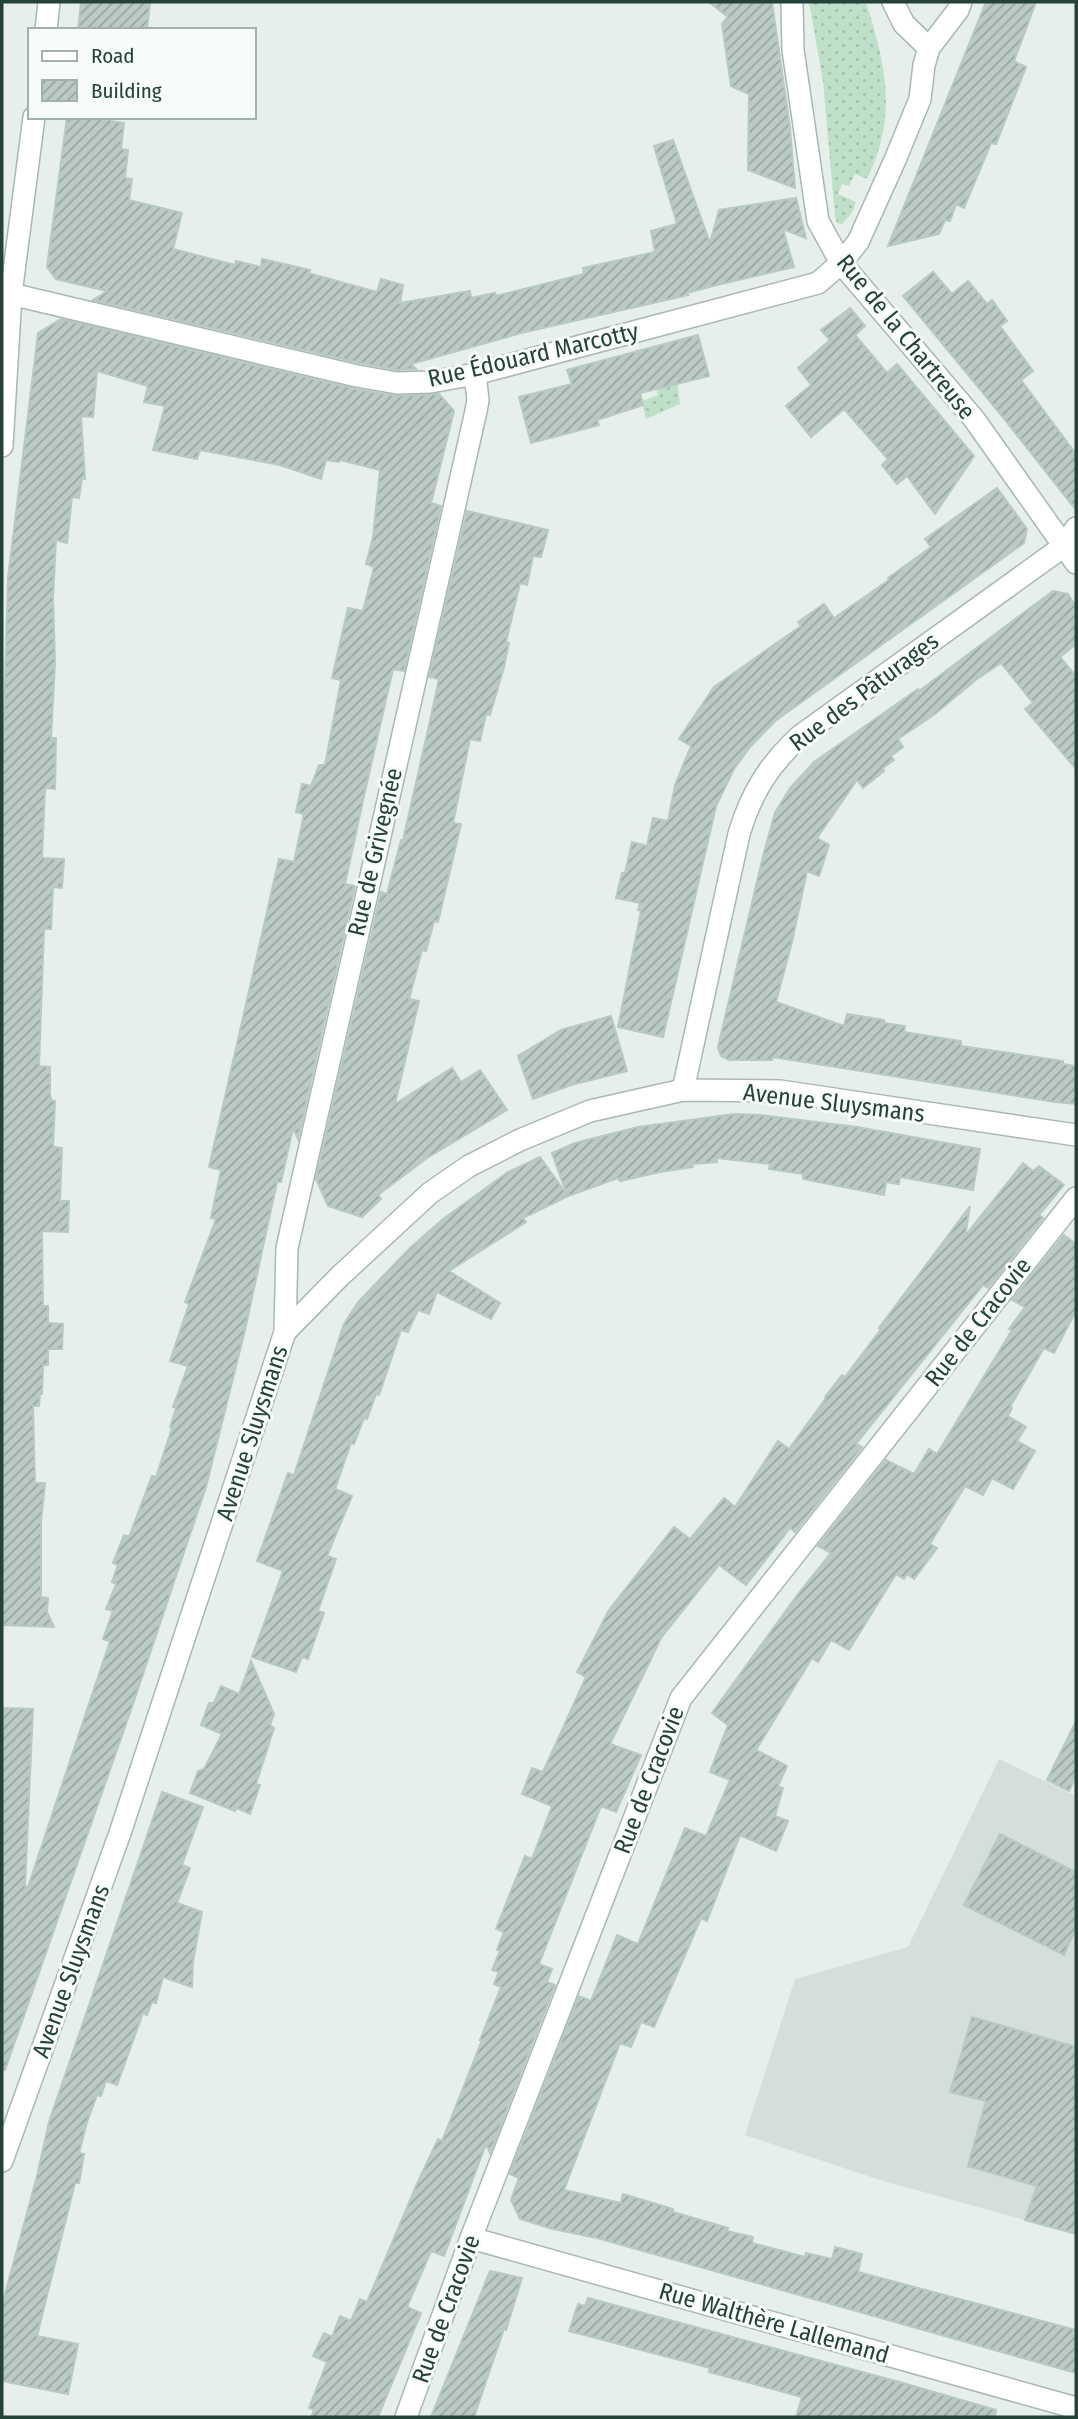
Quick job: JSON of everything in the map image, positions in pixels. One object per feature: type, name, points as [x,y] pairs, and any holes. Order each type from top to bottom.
[{"type":"street","points":[[46,28],[49,2]]},
{"type":"street","name":"Rue de la Chartreuse","points":[[792,2],[793,50],[818,220],[841,263],[974,419],[1072,546]]},
{"type":"street","points":[[893,2],[904,24],[929,48],[958,10],[961,2]]},
{"type":"street","name":"Rue Édouard Marcotty","points":[[11,294],[357,376],[397,383],[430,382],[475,374],[818,283],[841,263],[858,242],[919,99],[923,65],[929,48]]},
{"type":"street","points":[[2,446],[11,294],[34,119]]},
{"type":"street","name":"Rue de Grivegnée","points":[[285,1332],[287,1248],[476,411],[478,400],[475,374]]},
{"type":"street","name":"Rue des Pâturages","points":[[683,1090],[739,834],[748,804],[779,756],[800,736],[1072,546]]},
{"type":"street","name":"Avenue Sluysmans","points":[[2,2161],[120,1833],[285,1332],[340,1276],[430,1193],[469,1166],[520,1140],[590,1111],[683,1090],[780,1091],[1076,1135]]},
{"type":"street","name":"Rue de Cracovie","points":[[406,2417],[471,2238],[681,1698],[1076,1198]]},
{"type":"street","name":"Rue Walthère Lallemand","points":[[471,2238],[1076,2408]]},
{"type":"shaded area","points":[[999,1759],[1076,1796],[1076,2234],[880,2180],[745,2135],[795,1979],[908,1947]]},
{"type":"green space","points":[[809,2],[866,2],[883,70],[886,112],[883,134],[867,179],[855,174],[849,186],[842,184],[838,194],[856,202],[852,213],[842,224],[837,223],[835,216],[823,81]]},
{"type":"green space","points":[[676,371],[680,404],[646,419],[642,401],[658,395],[657,390],[661,388],[659,376]]},
{"type":"building","points":[[81,2],[150,2],[147,28],[78,28]]},
{"type":"building","points":[[709,2],[772,2],[790,128],[795,188],[748,170],[749,94],[731,86],[722,24],[728,17]]},
{"type":"building","points":[[986,2],[1036,2],[1014,61],[1026,67],[996,144],[991,143],[964,208],[956,204],[950,221],[945,220],[939,234],[888,246]]},
{"type":"building","points":[[67,119],[111,119],[124,123],[121,149],[128,150],[125,178],[132,179],[129,200],[182,213],[173,249],[235,265],[236,261],[261,267],[262,259],[310,270],[308,273],[377,292],[381,279],[403,285],[400,303],[470,291],[471,298],[495,293],[496,296],[584,274],[583,268],[655,252],[651,231],[677,224],[654,146],[673,140],[710,243],[719,210],[796,198],[806,238],[783,229],[794,267],[713,286],[687,293],[688,295],[521,333],[411,364],[416,369],[398,370],[93,300],[107,291],[56,279],[47,267]]},
{"type":"building","points":[[933,272],[952,294],[968,281],[987,304],[992,300],[1007,321],[1000,326],[1033,371],[1021,380],[1076,454],[1076,510],[903,296]]},
{"type":"building","points":[[850,308],[865,326],[855,335],[887,373],[897,364],[974,456],[935,514],[907,476],[897,484],[882,465],[888,459],[844,409],[811,437],[786,406],[811,385],[798,368],[830,340],[821,330]]},
{"type":"building","points":[[61,319],[355,389],[397,396],[439,394],[454,411],[431,503],[441,506],[404,671],[393,669],[345,884],[355,886],[298,1139],[293,1128],[281,1182],[277,1182],[245,1330],[206,1487],[5,2070],[2,2069],[2,1708],[33,1709],[25,1886],[28,1887],[110,1641],[103,1639],[113,1611],[106,1609],[116,1584],[112,1582],[118,1565],[113,1563],[124,1535],[129,1537],[152,1476],[156,1477],[172,1428],[170,1427],[176,1408],[173,1407],[188,1366],[170,1361],[189,1304],[185,1302],[216,1219],[211,1218],[221,1170],[209,1167],[279,859],[294,862],[304,814],[296,812],[302,784],[311,786],[319,765],[325,765],[341,680],[332,678],[348,608],[363,611],[374,567],[366,564],[373,537],[380,470],[340,460],[326,460],[321,479],[280,465],[200,450],[197,459],[153,450],[165,406],[144,402],[148,386],[97,371],[93,417],[81,416],[85,479],[82,478],[79,498],[72,497],[67,543],[56,540],[53,597],[55,663],[51,738],[56,738],[55,789],[45,788],[42,858],[64,859],[62,888],[53,887],[51,929],[44,929],[39,1066],[50,1067],[50,1095],[52,1101],[55,1101],[53,1147],[62,1148],[60,1201],[69,1201],[68,1232],[42,1231],[43,1306],[48,1306],[48,1323],[63,1324],[62,1349],[48,1349],[48,1365],[43,1365],[39,1406],[33,1406],[35,1483],[45,1483],[41,1522],[41,1597],[48,1598],[47,1612],[54,1627],[2,1625],[2,785],[8,578],[38,333]]},
{"type":"building","points":[[698,335],[709,376],[640,393],[643,405],[597,420],[599,425],[531,443],[519,397],[572,384],[567,370]]},
{"type":"building","points":[[997,488],[1027,529],[1024,543],[775,721],[750,747],[734,769],[716,806],[663,1037],[618,1027],[641,911],[638,910],[640,903],[616,898],[622,873],[625,873],[632,842],[647,846],[653,818],[668,821],[675,785],[691,746],[679,739],[714,687],[801,626],[798,622],[824,604],[834,618],[889,580],[888,578],[931,547],[925,539]]},
{"type":"building","points":[[467,511],[548,530],[541,557],[533,556],[527,585],[520,583],[506,642],[509,643],[504,667],[490,715],[486,714],[480,741],[470,739],[453,823],[461,824],[438,922],[434,921],[426,951],[422,950],[409,999],[419,1001],[395,1104],[452,1068],[461,1082],[480,1070],[507,1110],[427,1158],[378,1195],[381,1199],[362,1217],[328,1206],[316,1179],[381,892],[387,894],[403,840],[428,730],[439,679],[429,677]]},
{"type":"building","points":[[1053,591],[1068,594],[1076,607],[1076,644],[1060,657],[1076,676],[1076,769],[1025,709],[1033,703],[1001,663],[898,739],[903,747],[891,756],[894,760],[863,788],[857,780],[817,838],[829,845],[819,876],[807,871],[776,1002],[844,1026],[847,1014],[905,1026],[904,1032],[961,1041],[961,1046],[1063,1061],[1063,1064],[1076,1066],[1076,1104],[773,1057],[772,1060],[729,1060],[721,1056],[718,1047],[763,856],[775,813],[790,788],[814,762],[918,689],[919,691]]},
{"type":"building","points":[[611,1016],[627,1071],[571,1085],[533,1099],[518,1056],[561,1030]]},
{"type":"building","points":[[735,1114],[857,1127],[980,1149],[973,1190],[900,1177],[899,1184],[886,1182],[884,1195],[803,1179],[803,1174],[769,1169],[770,1164],[716,1158],[717,1162],[692,1164],[693,1167],[620,1181],[618,1178],[568,1196],[523,1218],[526,1222],[449,1271],[500,1303],[491,1319],[437,1292],[429,1314],[418,1310],[408,1332],[401,1330],[379,1395],[376,1394],[354,1444],[351,1443],[335,1489],[352,1496],[327,1556],[336,1559],[318,1611],[324,1613],[308,1659],[302,1657],[296,1672],[252,1657],[283,1571],[257,1561],[288,1473],[294,1475],[344,1324],[358,1302],[410,1248],[443,1219],[508,1172],[540,1157],[567,1195],[552,1153],[575,1143],[638,1127]]},
{"type":"building","points":[[1023,1163],[1033,1171],[1039,1166],[1064,1185],[1039,1215],[1043,1218],[988,1288],[983,1285],[856,1444],[862,1447],[795,1532],[790,1528],[746,1585],[719,1565],[661,1638],[610,1744],[641,1755],[616,1812],[601,1806],[539,1964],[552,1969],[547,1982],[555,1985],[490,2153],[486,2144],[444,2256],[431,2251],[407,2307],[421,2313],[378,2417],[311,2417],[314,2410],[309,2408],[327,2362],[313,2356],[324,2333],[332,2337],[340,2316],[351,2321],[360,2299],[367,2302],[416,2186],[438,2139],[442,2141],[482,2040],[501,1987],[494,1984],[499,1972],[492,1970],[504,1932],[496,1929],[525,1856],[532,1859],[552,1806],[522,1794],[532,1768],[543,1772],[586,1677],[577,1672],[609,1610],[674,1527],[690,1539],[724,1498],[735,1507],[778,1441],[789,1449],[825,1397],[842,1375],[845,1377],[970,1206],[965,1236]]},
{"type":"building","points":[[1064,1235],[1076,1244],[1076,1311],[1054,1353],[1044,1348],[1010,1407],[1012,1408],[1008,1416],[1026,1427],[1017,1441],[1035,1451],[1013,1489],[992,1478],[983,1495],[965,1486],[930,1544],[937,1548],[914,1579],[907,1574],[904,1579],[896,1574],[849,1650],[831,1640],[818,1662],[812,1658],[756,1750],[787,1766],[778,1786],[783,1788],[775,1816],[788,1821],[776,1851],[740,1835],[707,1921],[701,1918],[654,2027],[641,2022],[631,2047],[620,2043],[564,2190],[621,2203],[623,2194],[728,2228],[727,2231],[753,2237],[752,2243],[805,2257],[806,2253],[832,2259],[835,2247],[862,2254],[858,2272],[1076,2330],[1076,2373],[597,2238],[520,2219],[511,2200],[519,2178],[510,2174],[579,1996],[591,2001],[617,1935],[638,1944],[685,1828],[706,1836],[730,1780],[710,1772],[728,1725],[712,1713],[831,1553],[818,1546],[886,1460],[914,1474],[929,1449],[937,1454],[1012,1330],[1009,1329],[1025,1307],[1012,1300]]},
{"type":"building","points":[[251,1661],[274,1714],[270,1725],[274,1728],[256,1784],[260,1785],[250,1814],[237,1808],[235,1811],[190,1793],[198,1771],[204,1769],[222,1734],[201,1725],[209,1703],[214,1703],[221,1686],[239,1694]]},
{"type":"building","points":[[1076,1721],[1076,1776],[1069,1791],[1047,1780]]},
{"type":"building","points":[[162,1792],[203,1807],[182,1865],[190,1868],[177,1903],[202,1912],[193,1962],[192,1987],[163,1977],[156,2003],[152,2002],[147,2015],[143,2013],[117,2085],[106,2081],[101,2096],[97,2095],[87,2122],[79,2153],[84,2154],[79,2183],[75,2183],[37,2336],[78,2344],[68,2394],[2,2381],[2,2305],[49,2122]]},
{"type":"building","points":[[1000,1834],[1076,1872],[1076,1928],[1064,1955],[964,1905]]},
{"type":"building","points":[[972,2017],[1076,2047],[1076,2234],[1025,2220],[1037,2186],[968,2166],[986,2101],[950,2092]]},
{"type":"building","points":[[490,2271],[522,2278],[474,2417],[431,2417]]},
{"type":"building","points":[[588,2298],[996,2410],[995,2417],[796,2417],[802,2397],[709,2372],[710,2368],[569,2331],[578,2304],[585,2306]]}]
